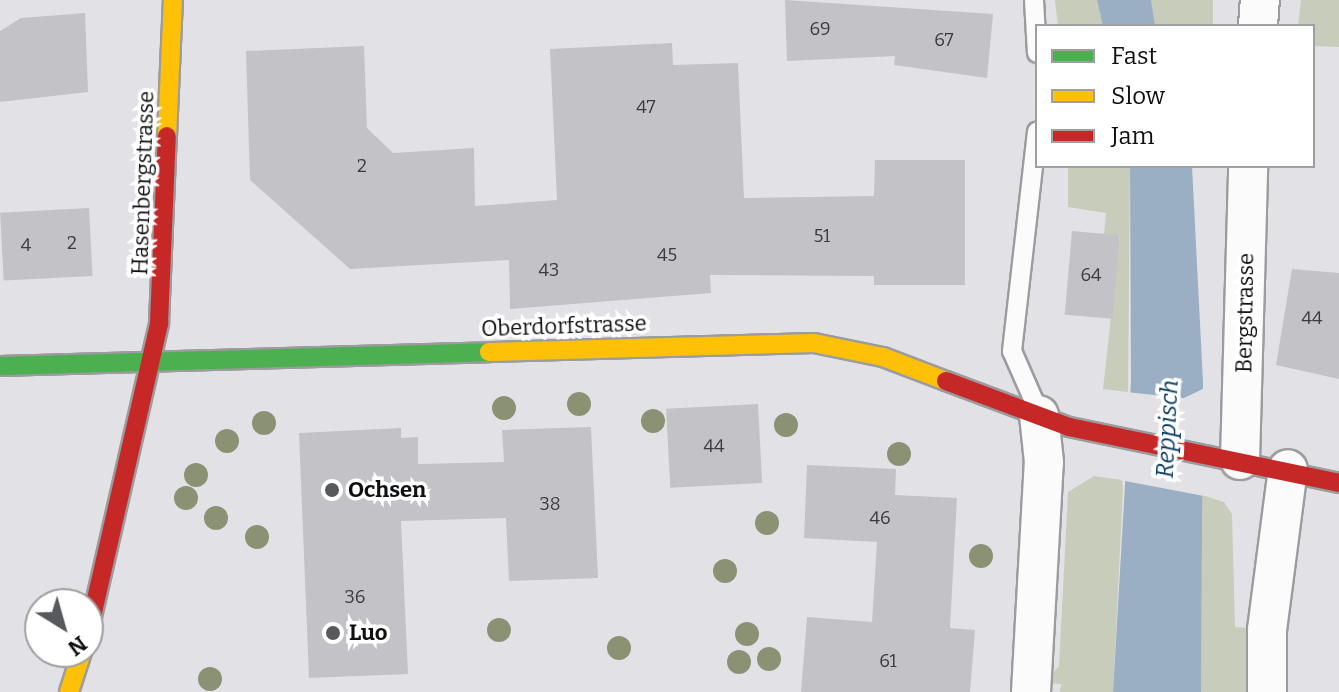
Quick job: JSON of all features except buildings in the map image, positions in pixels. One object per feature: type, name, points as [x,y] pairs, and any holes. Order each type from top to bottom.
[{"type":"street","name":"Hasenbergstrasse","points":[[148,366],[166,274],[173,0]]},
{"type":"street","points":[[1258,24],[1260,0]]},
{"type":"street","name":"Bergstrasse","points":[[1227,457],[1248,168]]},
{"type":"street","name":"Oberdorfstrasse","points":[[0,366],[148,366],[814,343],[883,357],[1039,415],[1102,434],[1288,469],[1339,483]]},
{"type":"street","points":[[98,588],[148,366]]},
{"type":"street","points":[[1031,692],[1044,462],[1039,415]]},
{"type":"street","points":[[1267,692],[1267,630],[1288,469]]},
{"type":"street","points":[[69,692],[77,668]]},
{"type":"lane","points":[[1034,0],[1035,24]]},
{"type":"lane","points":[[1035,149],[1012,351],[1039,415]]},
{"type":"green space","points":[[1055,0],[1097,0],[1103,24],[1058,24]]},
{"type":"green space","points":[[1151,0],[1213,0],[1213,24],[1151,24]]},
{"type":"green space","points":[[1301,0],[1339,0],[1339,47],[1315,46],[1315,24],[1298,24]]},
{"type":"green space","points":[[1068,168],[1130,168],[1128,392],[1103,389],[1120,236],[1104,234],[1106,213],[1068,207]]},
{"type":"green space","points":[[1094,476],[1122,480],[1123,490],[1113,692],[1060,692],[1061,684],[1044,683],[1059,666],[1068,492]]},
{"type":"green space","points":[[1202,495],[1224,502],[1232,514],[1235,627],[1249,628],[1248,692],[1201,692]]},
{"type":"water","points":[[1097,0],[1151,0],[1155,24],[1103,24]]},
{"type":"water","name":"Reppisch","points":[[1130,168],[1192,168],[1203,382],[1201,692],[1113,692],[1131,381]]},
{"type":"pier","points":[[1207,387],[1204,496],[1120,480],[1126,392],[1184,398]]},
{"type":"traffic: fast","points":[[0,366],[489,352]]},
{"type":"traffic: slow","points":[[167,136],[173,0]]},
{"type":"traffic: slow","points":[[489,352],[814,343],[883,357],[946,381]]},
{"type":"traffic: slow","points":[[69,692],[77,668]]},
{"type":"traffic: jam","points":[[99,588],[159,323],[167,136]]},
{"type":"traffic: jam","points":[[946,381],[1069,427],[1339,483]]},
{"type":"place","name":"Ochsen","points":[[332,490]]},
{"type":"place","name":"Luo","points":[[333,633]]}]
